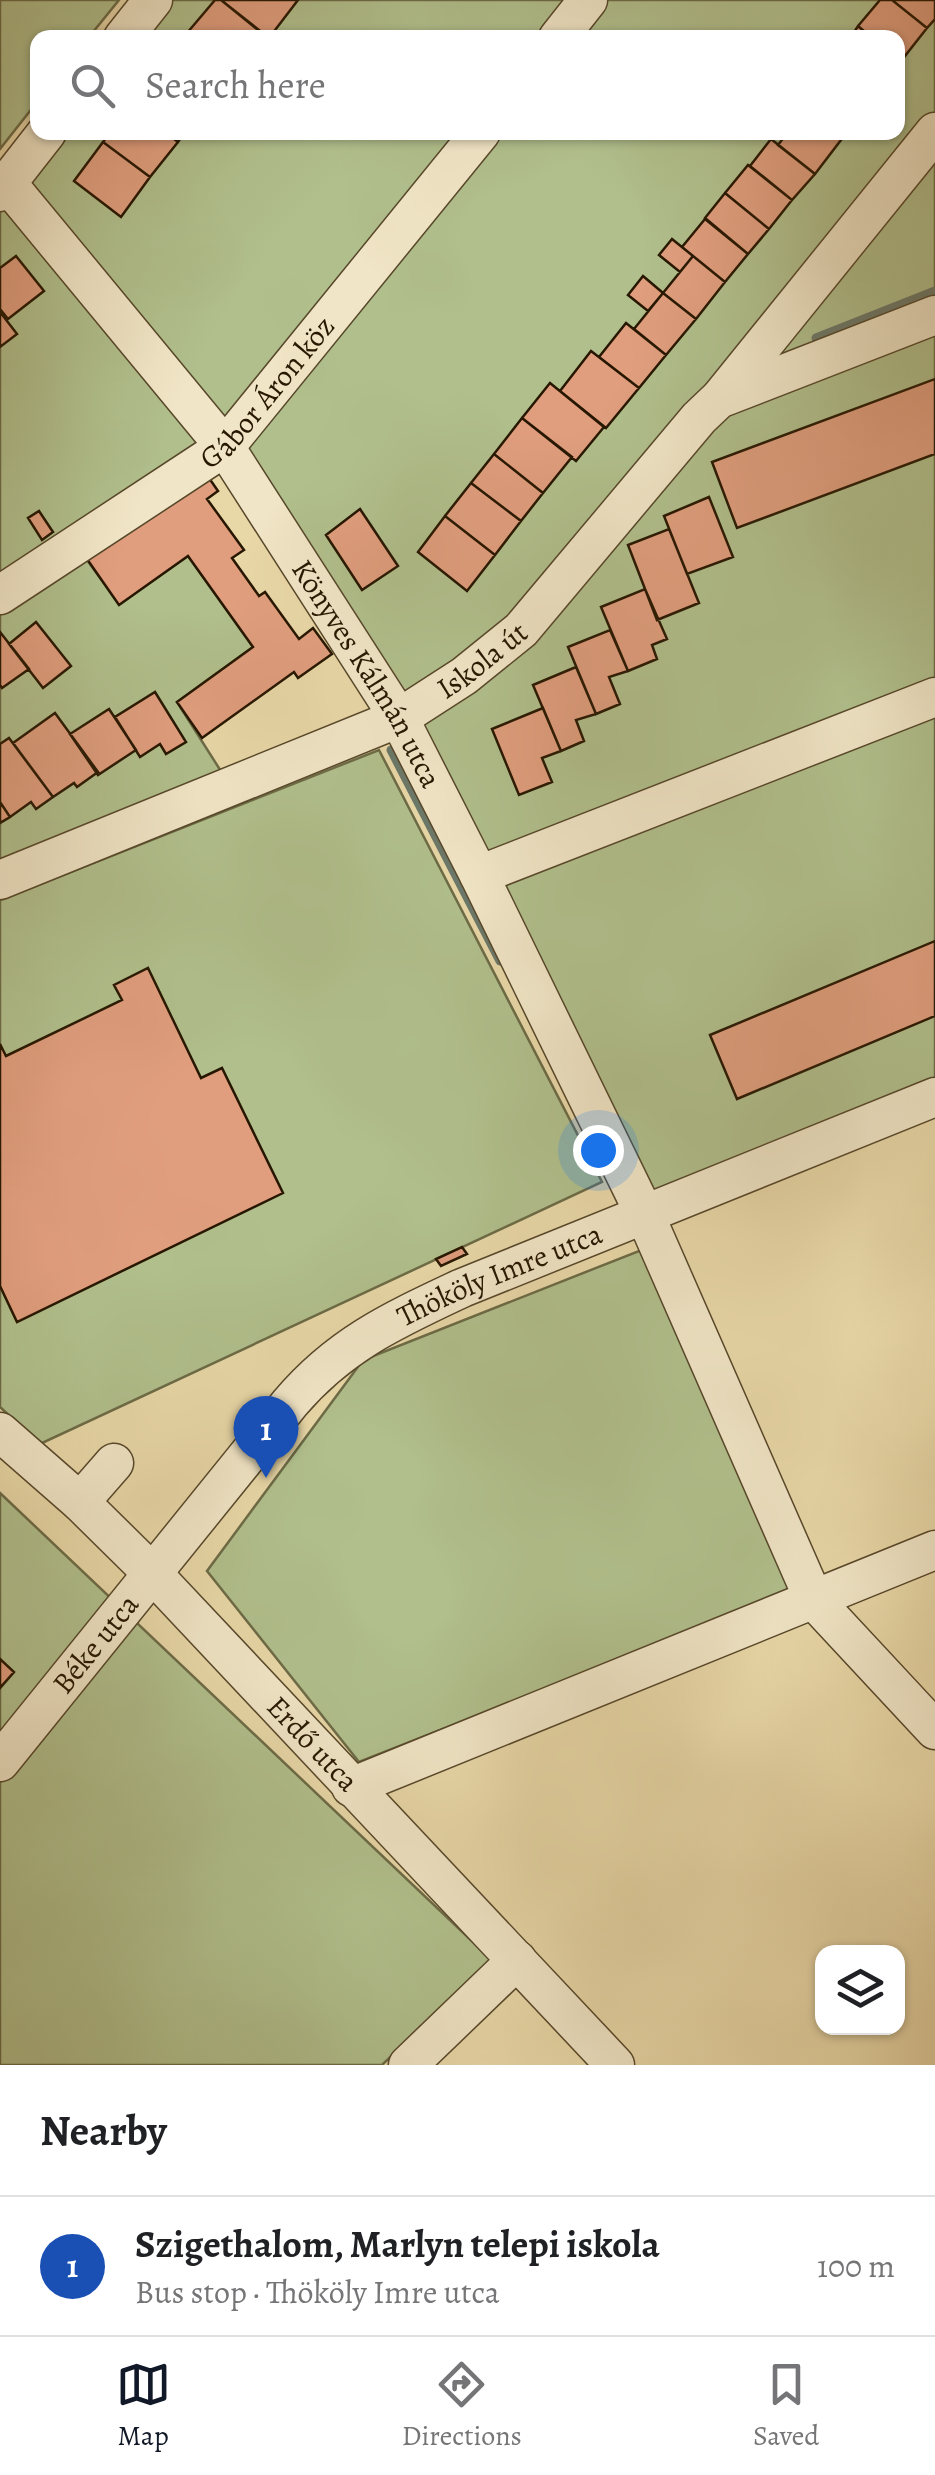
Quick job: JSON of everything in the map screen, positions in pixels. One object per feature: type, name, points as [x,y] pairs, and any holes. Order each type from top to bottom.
[{"type":"street","points":[[129,30],[153,0]]},
{"type":"street","points":[[564,30],[588,0]]},
{"type":"street","name":"Iskola út","points":[[0,880],[399,718],[464,676],[520,630],[699,418],[719,400],[935,132]]},
{"type":"street","points":[[4,187],[41,140]]},
{"type":"street","name":"Gábor Áron köz","points":[[0,594],[225,447],[474,140]]},
{"type":"street","name":"Könyves Kálmán utca","points":[[4,187],[225,447],[399,718],[645,1215],[814,1600],[935,1730]]},
{"type":"street","name":"Iskola út","points":[[719,400],[935,315]]},
{"type":"street","points":[[479,874],[935,697]]},
{"type":"street","name":"Thököly Imre utca","points":[[152,1573],[290,1403],[333,1358],[410,1312],[935,1097]]},
{"type":"street","name":"Erdő utca","points":[[0,1432],[80,1502],[152,1573],[615,2065]]},
{"type":"street","points":[[80,1502],[114,1463]]},
{"type":"street","points":[[351,1788],[935,1550]]},
{"type":"street","name":"Béke utca","points":[[0,1762],[152,1573]]},
{"type":"street","points":[[408,2065],[518,1960]]},
{"type":"green space","points":[[0,0],[119,0],[95,30],[30,30],[30,111],[0,149]]},
{"type":"green space","points":[[153,0],[935,0],[935,1097],[645,1215],[479,875],[225,447],[87,560],[119,604],[188,556],[253,647],[177,702],[224,776],[0,871],[0,191],[41,140],[905,140],[905,30],[129,30]]},
{"type":"green space","points":[[379,750],[602,1182],[40,1444],[0,1407],[0,900]]},
{"type":"green space","points":[[644,1249],[791,1592],[359,1762],[207,1571],[363,1360]]},
{"type":"green space","points":[[0,1493],[492,1960],[382,2065],[0,2065]]},
{"type":"building","points":[[215,0],[221,0],[258,30],[190,30]]},
{"type":"building","points":[[221,0],[298,0],[275,30],[259,30]]},
{"type":"building","points":[[880,0],[892,0],[927,28],[905,56],[905,30],[863,30],[858,26]]},
{"type":"building","points":[[892,0],[935,0],[935,19],[927,28]]},
{"type":"building","points":[[175,140],[178,142],[150,177],[103,142]]},
{"type":"building","points":[[772,140],[815,174],[792,200],[750,166]]},
{"type":"building","points":[[782,140],[841,140],[815,174],[778,145]]},
{"type":"building","points":[[103,142],[150,177],[121,217],[74,181]]},
{"type":"building","points":[[748,165],[792,200],[769,229],[725,193]]},
{"type":"building","points":[[725,193],[769,229],[748,254],[705,218]]},
{"type":"building","points":[[705,219],[748,254],[725,282],[682,247]]},
{"type":"building","points":[[672,239],[693,256],[680,272],[659,255]]},
{"type":"building","points":[[16,256],[44,291],[8,319],[0,309],[0,268]]},
{"type":"building","points":[[693,256],[725,282],[696,319],[663,293]]},
{"type":"building","points":[[643,276],[663,293],[648,311],[628,295]]},
{"type":"building","points":[[663,293],[696,319],[666,355],[634,329]]},
{"type":"building","points":[[0,312],[17,334],[0,347]]},
{"type":"building","points":[[626,323],[666,355],[639,388],[599,357]]},
{"type":"building","points":[[591,351],[639,388],[606,428],[560,391]]},
{"type":"building","points":[[935,379],[935,454],[737,528],[712,462]]},
{"type":"building","points":[[550,383],[604,427],[576,461],[522,418]]},
{"type":"building","points":[[522,418],[572,457],[543,493],[494,454]]},
{"type":"building","points":[[494,454],[543,493],[521,521],[471,483]]},
{"type":"building","points":[[200,465],[218,491],[207,499],[244,550],[232,558],[259,596],[265,592],[299,639],[313,628],[332,654],[298,678],[294,672],[202,738],[177,702],[253,647],[188,556],[119,605],[87,559]]},
{"type":"building","points":[[471,483],[521,521],[495,555],[445,516]]},
{"type":"building","points":[[709,497],[733,557],[687,574],[664,516]]},
{"type":"building","points":[[360,509],[398,566],[362,590],[326,535]]},
{"type":"building","points":[[39,511],[53,532],[42,540],[28,518]]},
{"type":"building","points":[[445,516],[495,555],[467,591],[418,552]]},
{"type":"building","points":[[669,529],[699,603],[657,620],[628,545]]},
{"type":"building","points":[[645,589],[667,639],[652,645],[657,659],[628,671],[601,607]]},
{"type":"building","points":[[36,622],[71,666],[43,688],[9,644]]},
{"type":"building","points":[[610,630],[628,671],[609,677],[620,704],[596,714],[568,647]]},
{"type":"building","points":[[0,632],[29,669],[2,688],[0,685]]},
{"type":"building","points":[[576,667],[596,714],[576,720],[584,741],[561,751],[533,685]]},
{"type":"building","points":[[155,692],[186,742],[166,754],[160,744],[140,757],[115,717]]},
{"type":"building","points":[[543,708],[561,751],[542,758],[552,782],[519,795],[492,729]]},
{"type":"building","points":[[109,709],[136,750],[98,775],[70,734]]},
{"type":"building","points":[[55,713],[98,772],[53,797],[13,743]]},
{"type":"building","points":[[9,738],[53,797],[36,809],[31,802],[10,817],[0,802],[0,744]]},
{"type":"building","points":[[0,802],[10,817],[0,823]]},
{"type":"building","points":[[935,941],[935,1016],[737,1099],[710,1035]]},
{"type":"building","points":[[148,968],[201,1078],[222,1068],[283,1193],[17,1322],[0,1286],[0,1044],[6,1056],[122,1000],[114,985]]},
{"type":"building","points":[[462,1247],[467,1254],[441,1266],[436,1259]]},
{"type":"building","points":[[0,1659],[14,1672],[0,1688]]},
{"type":"waterway","points":[[816,338],[935,291]]},
{"type":"waterway","points":[[391,750],[500,961]]},
{"type":"place","name":"Szigethalom, Marlyn telepi iskola","points":[[266,1478]]}]
